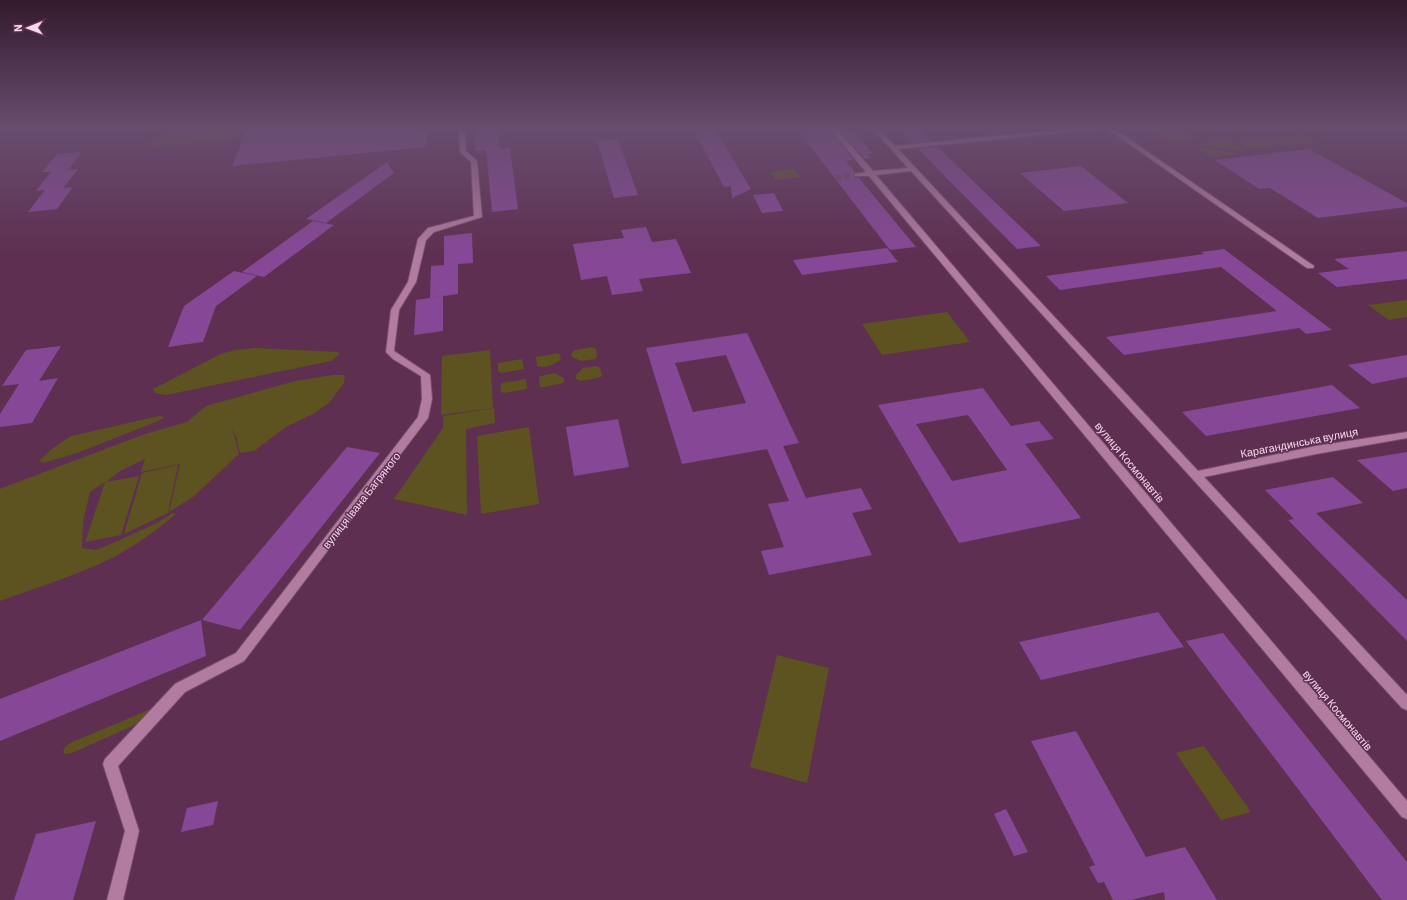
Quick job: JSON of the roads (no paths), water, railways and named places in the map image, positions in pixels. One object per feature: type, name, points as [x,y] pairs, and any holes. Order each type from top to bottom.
[{"type":"street","name":"вулиця Івана Багряного","points":[[115,900],[132,831],[110,764],[180,688],[240,657],[423,418],[427,399],[425,375],[404,361],[392,356],[390,352],[395,310],[412,282],[422,239],[431,230],[478,217],[475,170]]},
{"type":"street","name":"вулиця Космонавтів","points":[[869,170],[1407,812]]},
{"type":"street","points":[[857,175],[905,170]]},
{"type":"street","points":[[914,170],[1407,704]]},
{"type":"street","points":[[1170,170],[1310,266]]},
{"type":"street","name":"Карагандинська вулиця","points":[[1195,474],[1316,450],[1407,435]]},
{"type":"tunnel","points":[[835,178],[857,175]]}]
